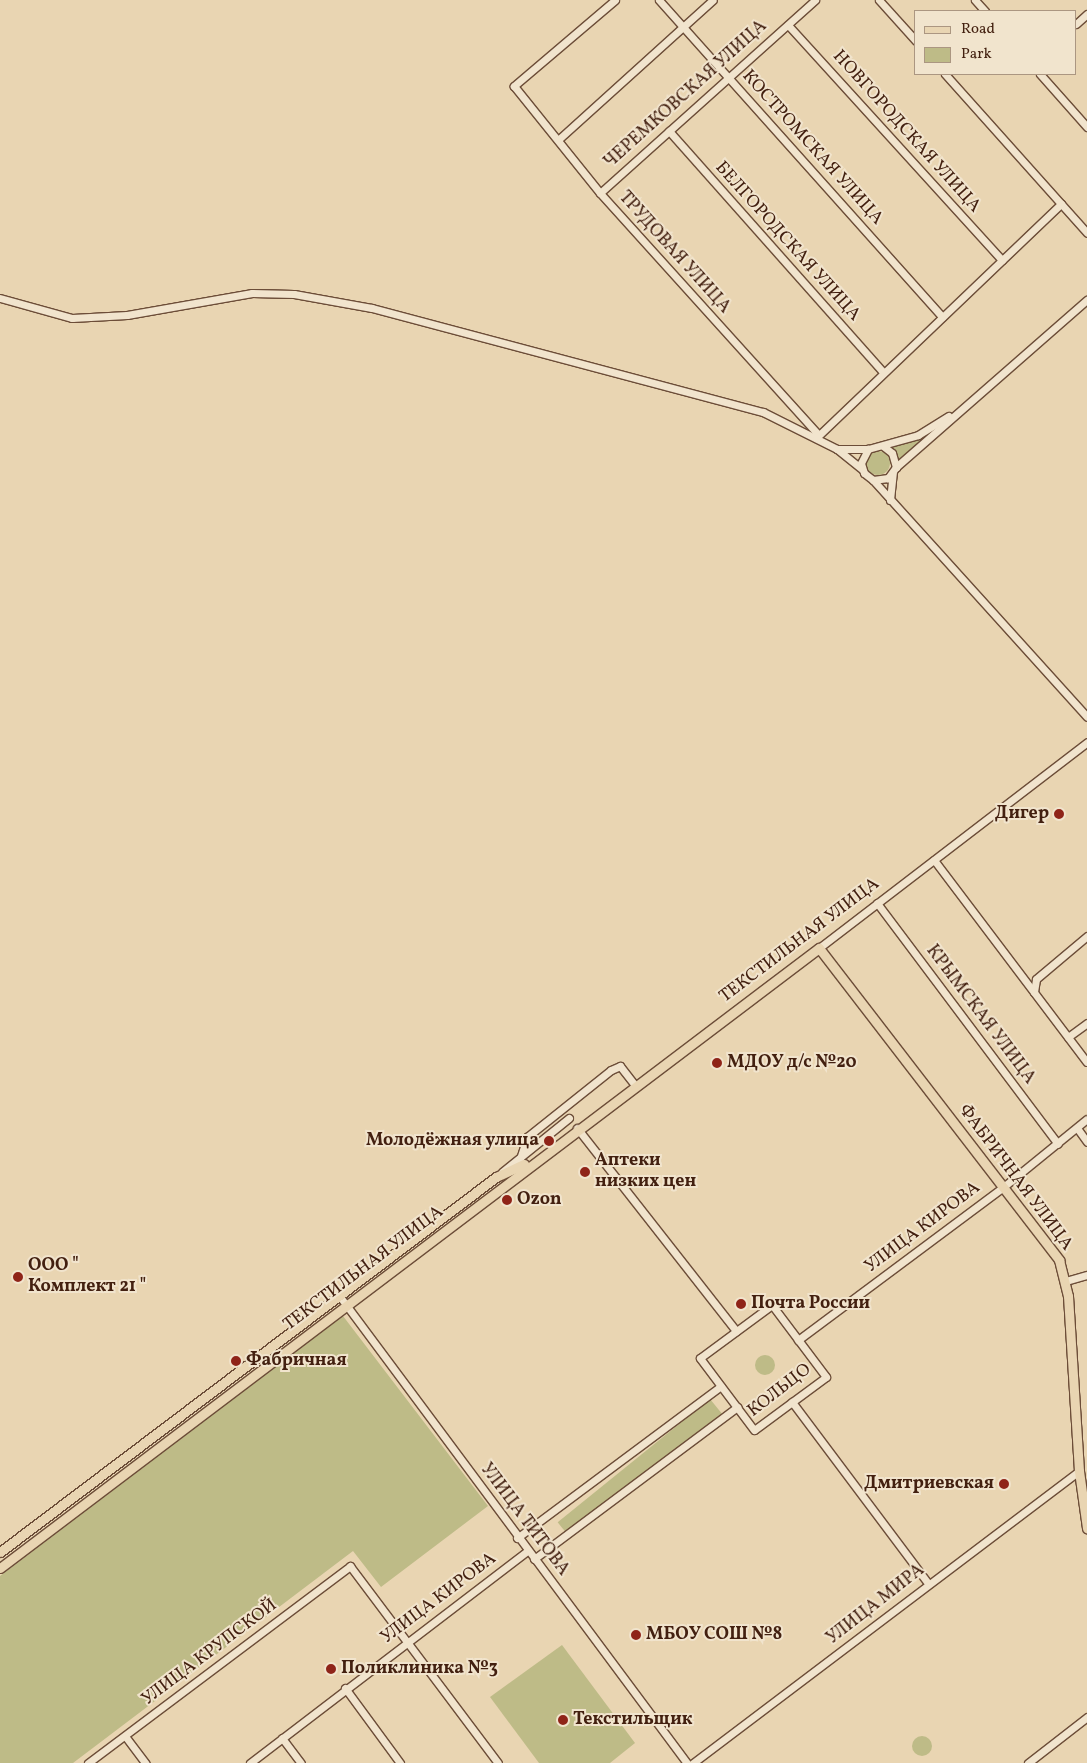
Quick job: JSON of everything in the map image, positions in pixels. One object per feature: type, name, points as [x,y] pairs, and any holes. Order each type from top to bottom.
[{"type":"main road","name":"ТЕКСТИЛЬНАЯ УЛИЦА","points":[[0,1568],[634,1084],[819,948]]},
{"type":"main road","name":"ФАБРИЧНАЯ УЛИЦА","points":[[819,948],[1058,1260],[1066,1281],[1079,1472],[1084,1488],[1087,1528]]},
{"type":"main road","name":"ТЕКСТИЛЬНАЯ УЛИЦА","points":[[0,1552],[338,1294],[502,1173],[534,1160]]},
{"type":"street","name":"ТРУДОВАЯ УЛИЦА","points":[[615,0],[514,86],[559,139],[600,193],[817,436]]},
{"type":"street","name":"КОСТРОМСКАЯ УЛИЦА","points":[[659,0],[942,317]]},
{"type":"street","points":[[559,139],[713,0]]},
{"type":"street","name":"ЧЕРЕМКОВСКАЯ УЛИЦА","points":[[600,193],[815,0]]},
{"type":"street","points":[[879,0],[914,39]]},
{"type":"street","points":[[975,0],[984,10]]},
{"type":"street","points":[[1077,23],[1087,14]]},
{"type":"street","name":"НОВГОРОДСКАЯ УЛИЦА","points":[[788,25],[1002,260]]},
{"type":"street","points":[[946,75],[1087,233]]},
{"type":"street","points":[[1041,75],[1087,127]]},
{"type":"street","name":"БЕЛГОРОДСКАЯ УЛИЦА","points":[[669,131],[883,372]]},
{"type":"street","points":[[817,436],[1061,204]]},
{"type":"street","points":[[0,298],[72,318],[127,315],[252,293],[294,294],[372,308],[762,412],[817,436],[838,449],[874,480],[1087,717]]},
{"type":"street","points":[[874,480],[894,470],[962,408],[1087,300]]},
{"type":"street","points":[[838,449],[868,449],[918,435],[962,408]]},
{"type":"street","points":[[883,446],[892,452],[894,470],[890,500]]},
{"type":"street","points":[[862,470],[862,456],[868,449]]},
{"type":"street","name":"ТЕКСТИЛЬНАЯ УЛИЦА","points":[[819,948],[1085,743]]},
{"type":"street","points":[[934,860],[1087,1062]]},
{"type":"street","name":"КРЫМСКАЯ УЛИЦА","points":[[877,903],[1058,1144]]},
{"type":"street","points":[[1034,992],[1036,980],[1087,936]]},
{"type":"street","points":[[1068,1037],[1087,1023]]},
{"type":"street","points":[[512,1177],[518,1166],[527,1137],[620,1066],[634,1084]]},
{"type":"street","points":[[502,1173],[521,1154],[570,1118]]},
{"type":"street","name":"УЛИЦА КИРОВА","points":[[798,1340],[1002,1188],[1087,1119]]},
{"type":"street","points":[[577,1128],[736,1332]]},
{"type":"street","points":[[1077,1128],[1087,1142]]},
{"type":"street","points":[[1066,1281],[1087,1275]]},
{"type":"street","name":"УЛИЦА ТИТОВА","points":[[338,1294],[517,1538],[534,1558],[686,1763]]},
{"type":"street","name":"КОЛЬЦО","points":[[772,1305],[798,1340],[826,1377],[754,1430],[700,1358],[772,1305]]},
{"type":"street","points":[[517,1538],[721,1386]]},
{"type":"street","points":[[792,1402],[928,1583]]},
{"type":"street","points":[[534,1558],[737,1407]]},
{"type":"street","name":"УЛИЦА МИРА","points":[[693,1763],[928,1583],[1079,1472]]},
{"type":"street","name":"УЛИЦА КИРОВА","points":[[250,1763],[345,1688],[528,1551]]},
{"type":"street","name":"УЛИЦА КРУПСКОЙ","points":[[88,1763],[350,1566],[407,1642]]},
{"type":"street","points":[[407,1642],[498,1763]]},
{"type":"street","points":[[345,1688],[400,1763]]},
{"type":"street","points":[[1028,1763],[1087,1717]]},
{"type":"street","points":[[125,1736],[145,1763]]},
{"type":"street","points":[[282,1738],[301,1763]]},
{"type":"green space","points":[[920,437],[922,440],[897,463],[889,446]]},
{"type":"green space","points":[[878,451],[887,454],[890,463],[887,472],[878,475],[869,472],[866,463],[869,454]]},
{"type":"green space","points":[[343,1316],[488,1506],[381,1587],[353,1551],[73,1763],[0,1763],[0,1576]]},
{"type":"green space","points":[[761,1355],[769,1355],[775,1361],[775,1369],[769,1375],[761,1375],[755,1369],[755,1361]]},
{"type":"green space","points":[[710,1399],[722,1414],[570,1537],[558,1522]]},
{"type":"green space","name":"Текстильщик","points":[[562,1645],[635,1743],[610,1763],[539,1763],[490,1697]]},
{"type":"green space","points":[[918,1736],[926,1736],[932,1742],[932,1750],[926,1756],[918,1756],[912,1750],[912,1742]]},
{"type":"place","name":"Дигер","points":[[1059,814]]},
{"type":"place","name":"МДОУ д/с №20","points":[[717,1063]]},
{"type":"place","name":"Молодёжная улица","points":[[549,1141]]},
{"type":"place","name":"Аптеки низких цен","points":[[585,1172]]},
{"type":"place","name":"Ozon","points":[[507,1200]]},
{"type":"place","name":"ООО \" Комплект 21 \"","points":[[18,1277]]},
{"type":"place","name":"Почта России","points":[[741,1304]]},
{"type":"place","name":"Фабричная","points":[[236,1361]]},
{"type":"place","name":"Дмитриевская","points":[[1004,1484]]},
{"type":"place","name":"МБОУ СОШ №8","points":[[636,1635]]},
{"type":"place","name":"Поликлиника №3","points":[[331,1669]]},
{"type":"place","name":"Текстильщик","points":[[563,1720]]}]
